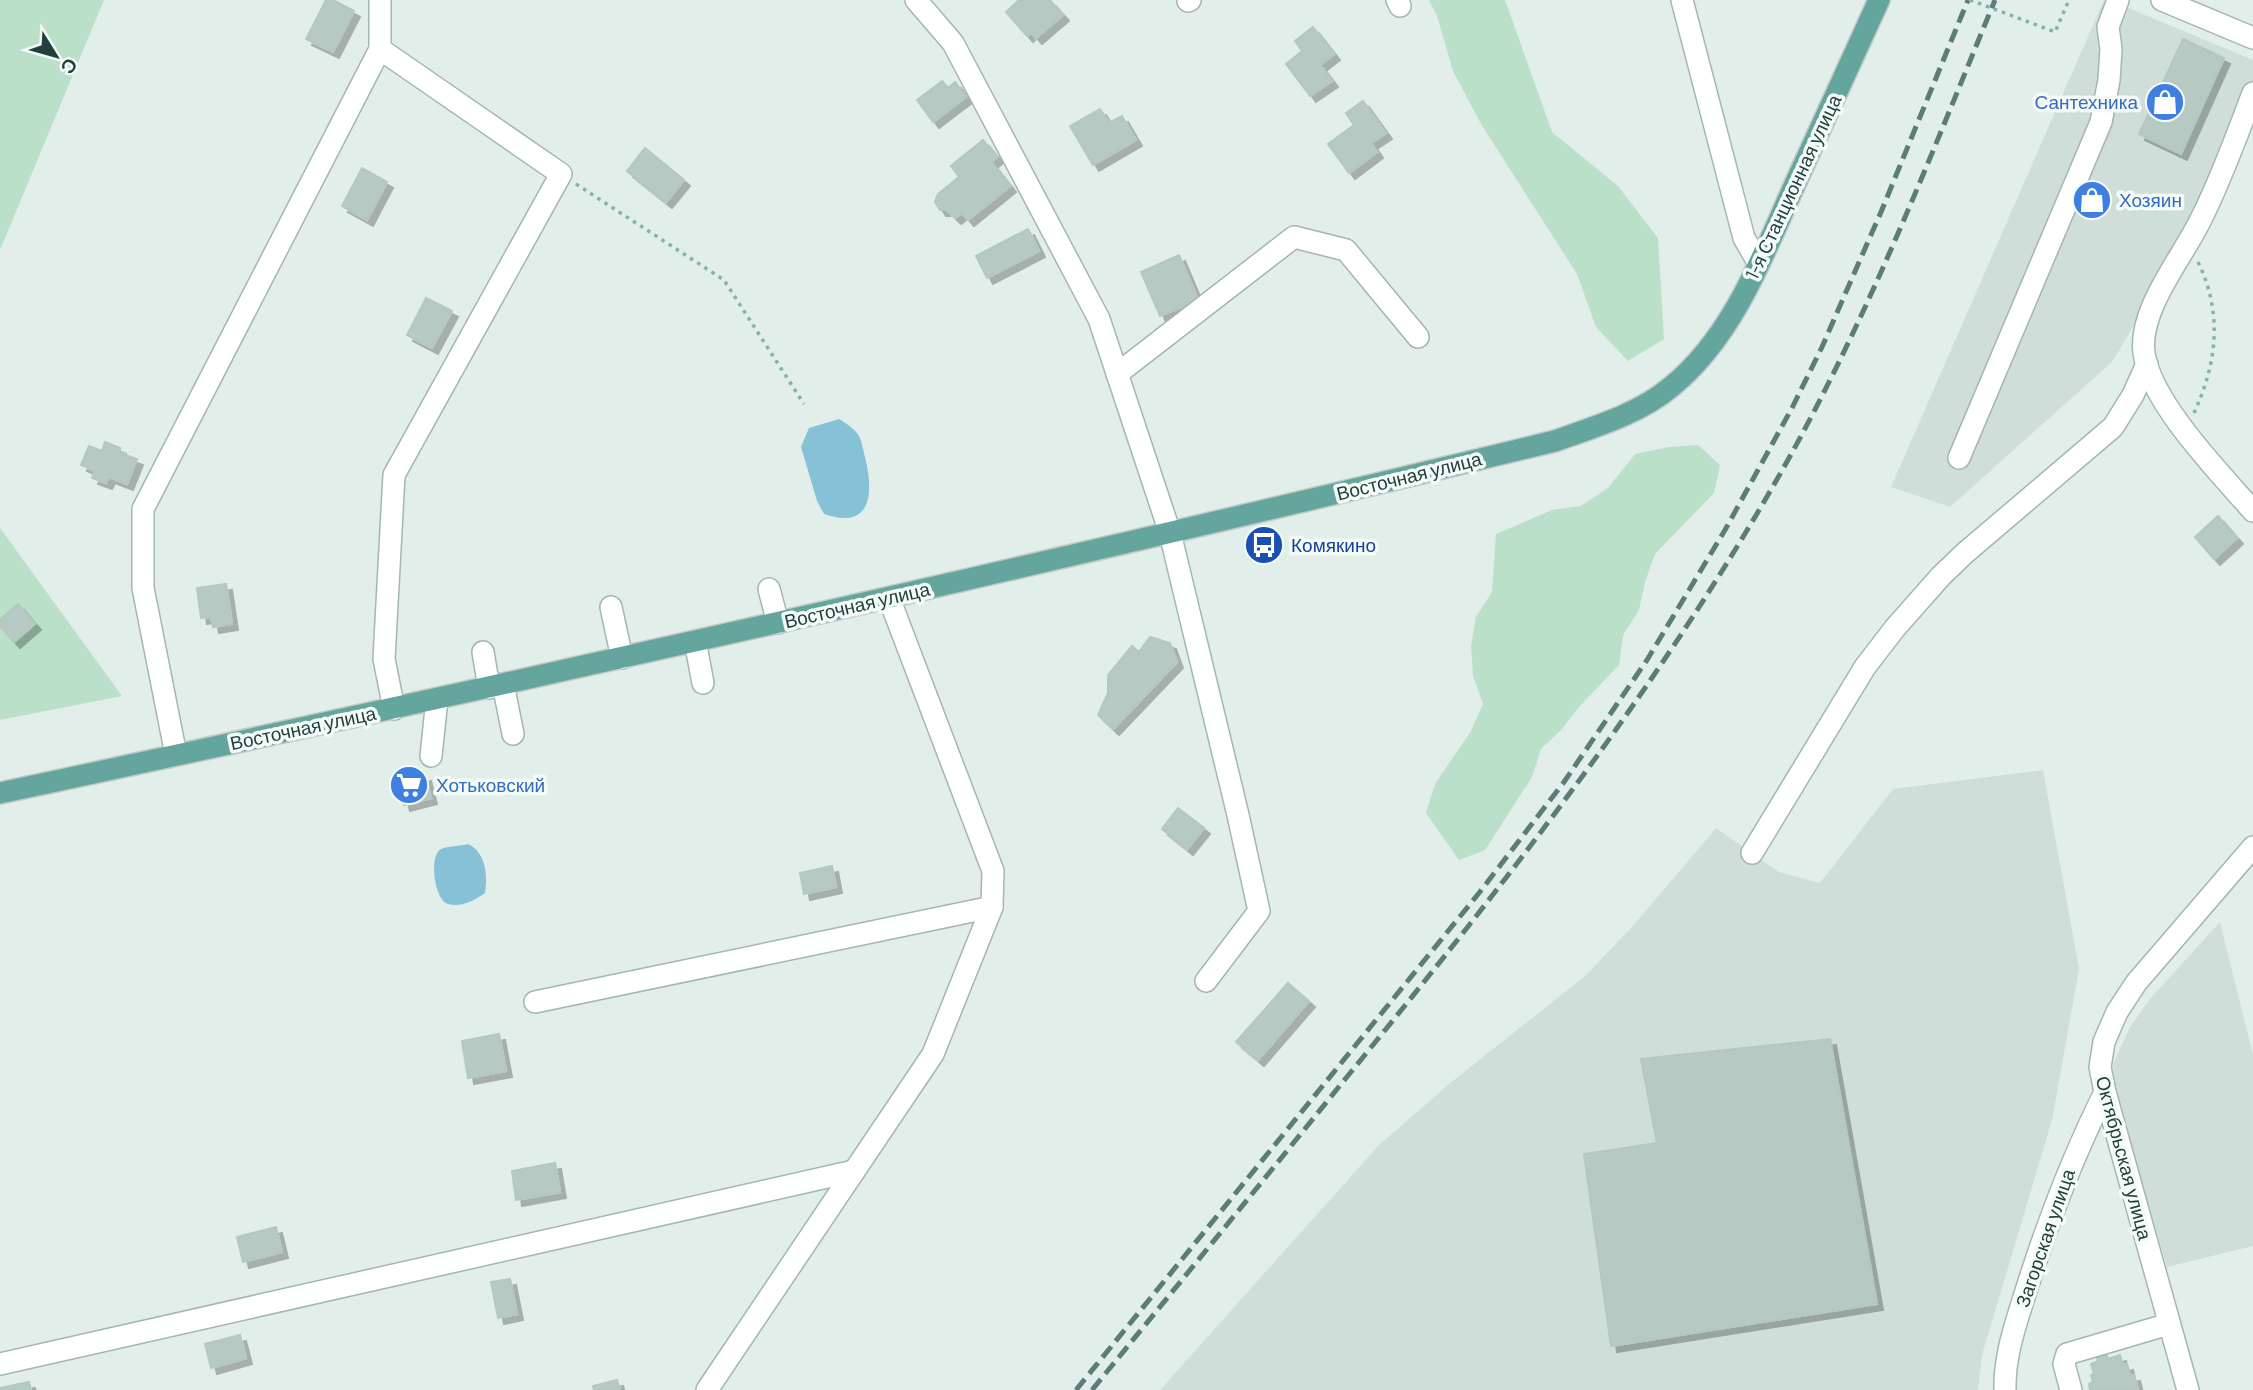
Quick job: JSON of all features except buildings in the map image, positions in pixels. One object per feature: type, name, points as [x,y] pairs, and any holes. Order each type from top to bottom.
[{"type":"main road","name":"1-я Станционная улица","points":[[1694,366],[1722,330],[1759,264],[1879,0]]},
{"type":"main road","name":"Восточная улица","points":[[0,793],[394,709],[889,598],[1555,440],[1639,407],[1669,389],[1694,366]]},
{"type":"street","points":[[176,755],[143,588],[142,509],[380,49],[380,0]]},
{"type":"street","points":[[916,0],[953,43],[1099,319],[1170,533],[1259,911],[1206,981]]},
{"type":"street","points":[[1682,0],[1744,238],[1759,264]]},
{"type":"street","points":[[1959,458],[2101,122],[2109,80],[2111,49],[2108,27],[2118,0]]},
{"type":"street","points":[[2162,0],[2253,38]]},
{"type":"street","points":[[380,49],[561,174],[394,475],[384,659],[394,709]]},
{"type":"street","points":[[2253,93],[2218,184],[2151,311],[2144,353],[2164,400],[2186,431],[2253,510]]},
{"type":"street","points":[[1117,374],[1294,237],[1346,250],[1418,337]]},
{"type":"street","points":[[1752,853],[1865,667],[1895,628],[1965,553],[2113,427],[2133,395],[2147,365]]},
{"type":"street","points":[[769,589],[778,623]]},
{"type":"street","points":[[707,1390],[933,1054],[992,907],[993,871],[889,598]]},
{"type":"street","points":[[611,607],[622,658]]},
{"type":"street","points":[[695,641],[703,683]]},
{"type":"street","points":[[483,652],[513,734]]},
{"type":"street","points":[[431,756],[437,699]]},
{"type":"street","name":"Октябрьская улица","points":[[2188,1390],[2100,1067],[2104,1042],[2117,1013],[2136,983],[2253,847]]},
{"type":"street","points":[[535,1002],[992,907]]},
{"type":"street","name":"Загорская улица","points":[[2005,1390],[2011,1341],[2049,1218],[2077,1148],[2105,1092]]},
{"type":"street","points":[[0,1364],[854,1171]]},
{"type":"street","points":[[2071,1390],[2064,1364],[2067,1354],[2169,1324]]},
{"type":"path","points":[[1970,0],[2055,32],[2069,0]]},
{"type":"path","points":[[561,174],[724,280],[804,404]]},
{"type":"path","points":[[2186,431],[2203,395],[2214,357],[2214,319],[2209,284],[2189,243]]},
{"type":"shaded area","points":[[2104,0],[2253,60],[2253,93],[2218,184],[2112,362],[1950,507],[1891,487]]},
{"type":"shaded area","points":[[2043,770],[2079,969],[2052,1120],[1982,1355],[1978,1390],[1160,1390],[1379,1145],[1449,1084],[1585,976],[1633,926],[1716,828],[1779,872],[1820,883],[1893,789]]},
{"type":"shaded area","points":[[2220,922],[2253,1055],[2253,1246],[2167,1267],[2114,1088],[2113,1064],[2130,1027],[2150,999]]},
{"type":"green space","points":[[0,0],[104,0],[0,250]]},
{"type":"green space","points":[[1429,0],[1505,0],[1552,132],[1618,186],[1658,238],[1664,339],[1628,361],[1596,327],[1577,274],[1481,124],[1453,71],[1437,16]]},
{"type":"green space","points":[[1698,445],[1720,465],[1714,493],[1655,554],[1639,610],[1623,635],[1619,665],[1541,749],[1532,777],[1485,850],[1459,860],[1426,813],[1435,784],[1471,731],[1483,704],[1473,676],[1471,646],[1476,617],[1492,592],[1496,534],[1552,510],[1581,506],[1608,488],[1635,454],[1669,447]]},
{"type":"green space","points":[[0,528],[122,696],[0,720]]},
{"type":"water","points":[[839,419],[853,428],[859,436],[869,483],[866,505],[860,513],[840,518],[824,514],[817,501],[801,447],[809,428]]},
{"type":"water","points":[[468,844],[482,859],[486,873],[485,893],[463,904],[448,904],[440,895],[435,878],[437,853],[444,848]]},
{"type":"railway","points":[[1076,1390],[1479,893],[1564,782],[1647,660],[1725,530],[1822,347],[1968,0]]},
{"type":"railway","points":[[1092,1390],[1460,936],[1571,792],[1676,643],[1772,488],[1835,370],[1892,248],[1995,0]]},
{"type":"place","name":"Сантехника","points":[[2165,102]]},
{"type":"place","name":"Хозяин","points":[[2092,200]]},
{"type":"place","name":"Комякино","points":[[1264,545]]},
{"type":"place","name":"Хотьковский","points":[[409,785]]}]
